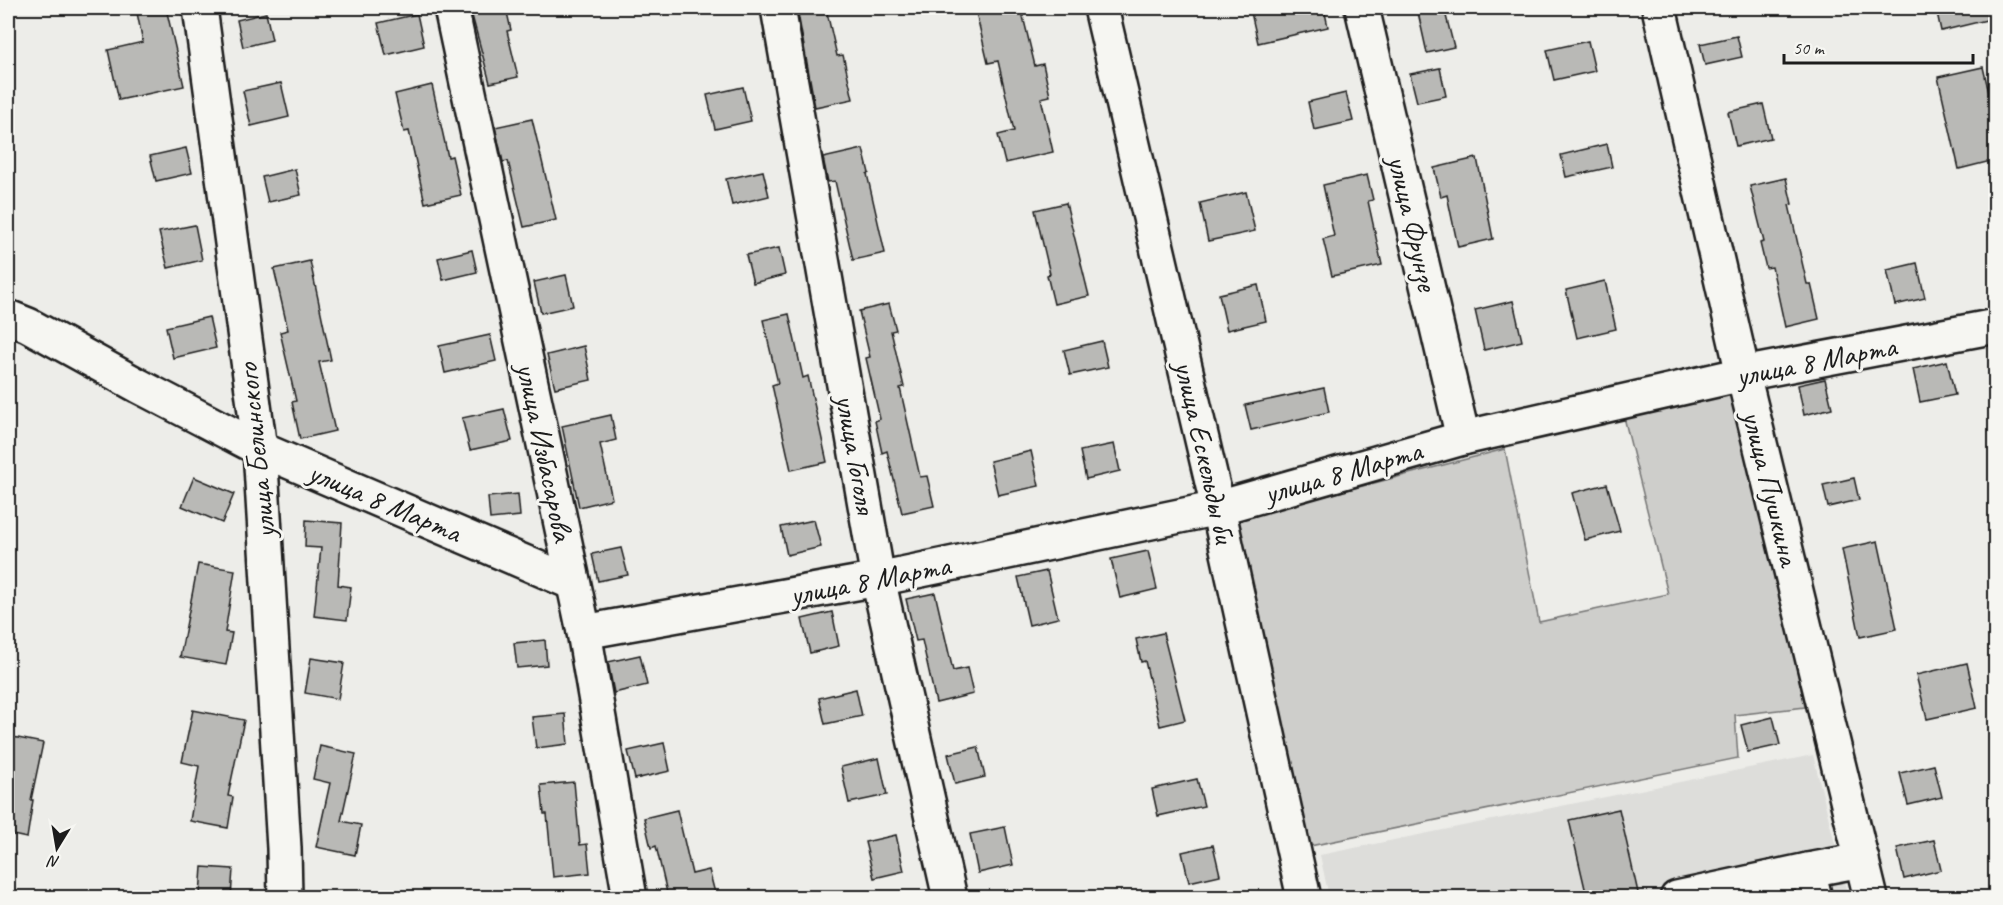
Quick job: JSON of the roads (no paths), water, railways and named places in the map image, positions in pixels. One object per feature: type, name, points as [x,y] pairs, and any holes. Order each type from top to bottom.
[{"type":"street","name":"улица Белинского","points":[[200,8],[260,449],[285,897]]},
{"type":"street","name":"улица Избасарова","points":[[451,8],[584,632],[630,897]]},
{"type":"street","name":"улица Гоголя","points":[[778,8],[878,579],[950,897]]},
{"type":"street","name":"улица Ескельды би","points":[[1101,8],[1218,508],[1304,897]]},
{"type":"street","name":"улица Фрунзе","points":[[1362,8],[1463,438]]},
{"type":"street","name":"улица Пушкина","points":[[1659,8],[1743,374],[1871,897]]},
{"type":"street","name":"улица 8 Марта","points":[[8,317],[28,325],[260,449],[573,583]]},
{"type":"street","name":"улица 8 Марта","points":[[584,632],[878,579],[1218,508],[1463,438],[1743,374],[1995,326]]},
{"type":"street","points":[[1677,897],[1811,884],[1862,860]]}]
